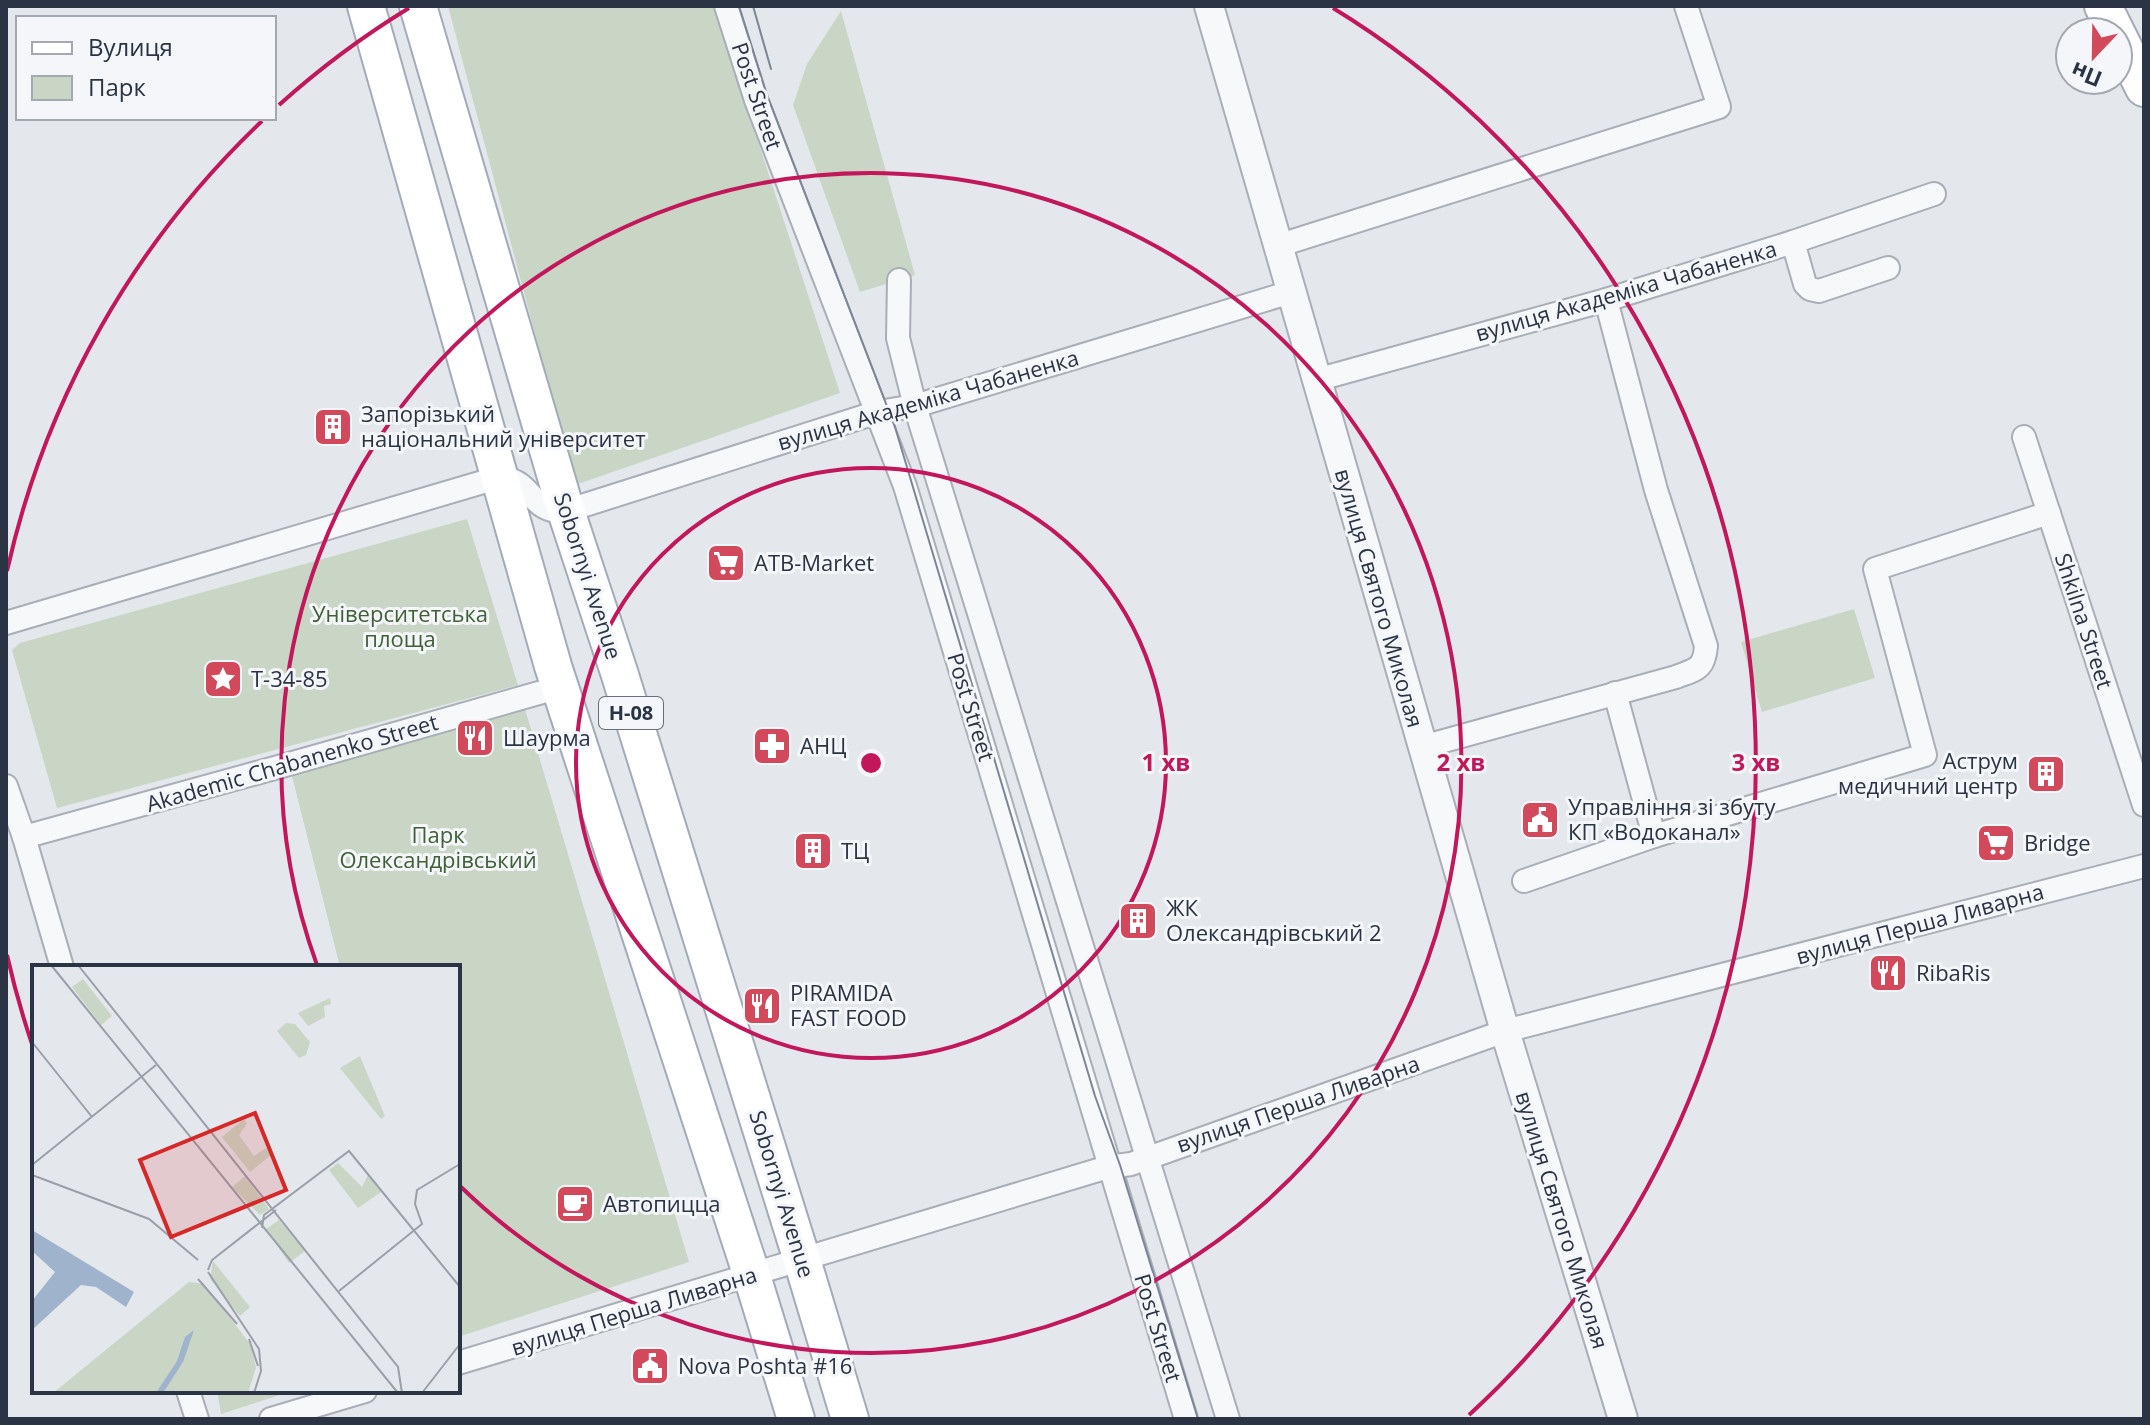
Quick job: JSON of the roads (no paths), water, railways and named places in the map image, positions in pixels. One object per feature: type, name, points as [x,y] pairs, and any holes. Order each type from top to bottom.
[{"type":"main road","name":"Н-08","points":[[366,6],[560,687],[796,1419]]},
{"type":"main road","name":"Sobornyi Avenue","points":[[418,6],[566,511],[850,1419]]},
{"type":"main road","points":[[2134,68],[2144,88]]},
{"type":"street","name":"Post Street","points":[[726,6],[756,100],[905,486],[1186,1419]]},
{"type":"street","name":"вулиця Святого Миколая","points":[[1209,6],[1505,1031],[1623,1419]]},
{"type":"street","points":[[1277,246],[1719,107],[1686,6]]},
{"type":"street","name":"вулиця Академіка Чабаненка","points":[[1316,380],[1606,300],[1934,194]]},
{"type":"street","points":[[1793,242],[1805,284],[1810,289],[1819,291],[1888,268]]},
{"type":"street","name":"Post Street","points":[[899,280],[898,338],[915,406],[1228,1419]]},
{"type":"street","name":"вулиця Академіка Чабаненка","points":[[566,511],[878,412],[915,406],[1291,292]]},
{"type":"street","points":[[1422,747],[1696,669],[1705,660],[1706,646],[1656,490],[1606,300]]},
{"type":"street","name":"Shkilna Street","points":[[2024,437],[2144,805]]},
{"type":"street","points":[[6,623],[500,477],[518,482],[528,489],[544,508],[554,512],[566,511]]},
{"type":"street","points":[[1524,881],[1654,836],[1925,755],[1875,569],[2049,513]]},
{"type":"street","name":"Akademic Chabanenko Street","points":[[24,837],[560,687]]},
{"type":"street","points":[[1615,693],[1654,836]]},
{"type":"street","points":[[6,786],[61,965]]},
{"type":"street","name":"вулиця Перша Ливарна","points":[[460,1362],[1108,1167],[1131,1164],[1505,1031],[2144,866]]},
{"type":"street","points":[[189,1393],[197,1419]]},
{"type":"street","points":[[271,1419],[358,1393]]},
{"type":"tram line","points":[[739,6],[766,92],[895,427],[1095,1096],[1120,1165],[1198,1419]]},
{"type":"tram line","points":[[753,6],[771,69]]},
{"type":"place","name":"Запорізький національний університет","points":[[333,427]]},
{"type":"place","name":"ATB-Market","points":[[726,563]]},
{"type":"place","name":"Т-34-85","points":[[223,679]]},
{"type":"place","name":"Шаурма","points":[[475,738]]},
{"type":"place","name":"АНЦ","points":[[772,746]]},
{"type":"place","name":"Аструм медичний центр","points":[[2046,774]]},
{"type":"place","name":"Управлiння зi збуту КП «Водоканал»","points":[[1540,820]]},
{"type":"place","name":"Bridge","points":[[1996,843]]},
{"type":"place","name":"ТЦ","points":[[813,851]]},
{"type":"place","name":"ЖК Олександрівський 2","points":[[1138,921]]},
{"type":"place","name":"RibaRis","points":[[1888,973]]},
{"type":"place","name":"PIRAMIDA FAST FOOD","points":[[762,1006]]},
{"type":"place","name":"Автопицца","points":[[575,1204]]},
{"type":"place","name":"Nova Poshta #16","points":[[650,1366]]},
{"type":"park label","name":"Університетська площа","points":[[400,626]]},
{"type":"park label","name":"Парк Олександрівський","points":[[438,848]]}]
